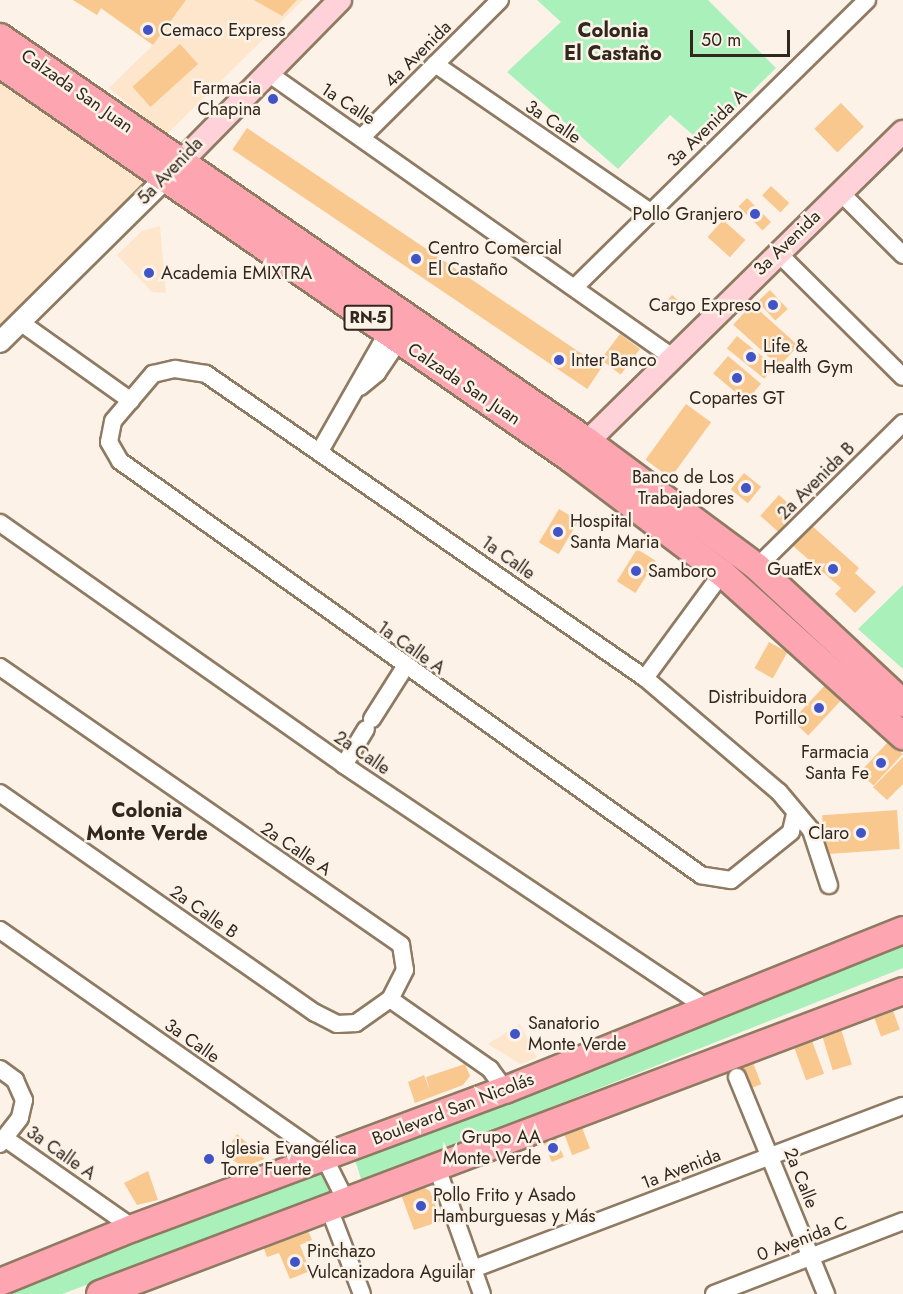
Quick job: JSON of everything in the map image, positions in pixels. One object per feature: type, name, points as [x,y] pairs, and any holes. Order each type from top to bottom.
[{"type":"main road","name":"5a Avenida","points":[[172,170],[340,0]]},
{"type":"main road","name":"Calzada San Juan","points":[[0,37],[172,170],[394,336],[579,450],[870,702],[903,736]]},
{"type":"main road","name":"Calzada San Juan","points":[[0,64],[172,170],[579,450],[757,567],[903,703]]},
{"type":"main road","name":"3a Avenida","points":[[579,450],[777,252],[902,134]]},
{"type":"main road","name":"Boulevard San Nicolás","points":[[0,1282],[133,1228],[505,1090],[903,930]]},
{"type":"main road","points":[[100,1294],[337,1202],[903,991]]},
{"type":"street","name":"4a Avenida","points":[[363,136],[500,0]]},
{"type":"street","name":"3a Avenida A","points":[[576,286],[858,3]]},
{"type":"street","name":"3a Calle","points":[[435,64],[650,212]]},
{"type":"street","name":"1a Calle","points":[[268,73],[363,136],[671,356]]},
{"type":"street","name":"5a Avenida","points":[[0,342],[172,170]]},
{"type":"street","points":[[840,192],[903,255]]},
{"type":"street","points":[[777,252],[903,377]]},
{"type":"street","points":[[20,322],[130,400]]},
{"type":"street","points":[[320,451],[360,388],[367,367],[394,336]]},
{"type":"street","name":"1a Calle","points":[[130,400],[153,374],[175,369],[207,374],[320,451],[645,678],[779,792],[795,814],[811,830],[829,885]]},
{"type":"street","name":"1a Calle A","points":[[130,400],[113,421],[110,442],[120,461],[405,668],[701,875],[732,879],[791,832],[795,814]]},
{"type":"street","name":"2a Avenida B","points":[[757,567],[903,423]]},
{"type":"street","name":"2a Calle","points":[[0,523],[344,765],[708,1010]]},
{"type":"street","points":[[645,678],[722,573]]},
{"type":"street","name":"2a Calle A","points":[[0,667],[401,945],[405,970],[390,999]]},
{"type":"street","points":[[344,765],[405,668]]},
{"type":"street","name":"2a Calle B","points":[[0,793],[315,1013],[347,1025],[390,999]]},
{"type":"street","name":"3a Calle","points":[[0,930],[324,1157],[362,1294]]},
{"type":"street","points":[[390,999],[490,1069],[505,1090]]},
{"type":"street","name":"3a Calle A","points":[[0,1069],[15,1080],[24,1100],[20,1118],[3,1141],[133,1228]]},
{"type":"street","name":"2a Calle","points":[[737,1077],[772,1156],[826,1294]]},
{"type":"street","name":"1a Avenida","points":[[473,1269],[903,1106]]},
{"type":"street","points":[[436,1165],[482,1294]]},
{"type":"street","name":"0 Avenida C","points":[[714,1294],[903,1221]]},
{"type":"shaded area","points":[[73,0],[303,0],[166,135],[109,88],[153,45],[101,9],[97,15]]},
{"type":"shaded area","points":[[0,80],[149,182],[0,326]]},
{"type":"shaded area","name":"Academia EMIXTRA","points":[[160,226],[166,293],[152,292],[117,255],[142,231]]},
{"type":"shaded area","name":"Sanatorio Monte Verde","points":[[520,1024],[537,1058],[520,1064],[488,1044]]},
{"type":"green space","points":[[537,0],[708,0],[776,68],[701,142],[670,115],[618,169],[507,72],[561,22]]},
{"type":"green space","points":[[903,585],[903,669],[858,629]]},
{"type":"green space","points":[[903,930],[903,968],[362,1182],[355,1160]]},
{"type":"green space","points":[[333,1162],[344,1189],[62,1294],[0,1294]]},
{"type":"building","name":"Cemaco Express","points":[[73,0],[186,0],[153,45],[101,8],[97,15]]},
{"type":"building","points":[[254,0],[297,0],[282,16]]},
{"type":"building","points":[[180,44],[198,64],[151,107],[132,87]]},
{"type":"building","points":[[841,103],[864,127],[837,152],[814,129]]},
{"type":"building","name":"Centro Comercial El Castaño","points":[[247,128],[602,367],[587,389],[232,150]]},
{"type":"building","points":[[771,186],[789,203],[780,213],[762,196]]},
{"type":"building","name":"Pollo Granjero","points":[[747,198],[771,222],[763,231],[739,206]]},
{"type":"building","points":[[723,220],[745,240],[730,257],[708,237]]},
{"type":"building","name":"Cargo Expreso","points":[[770,290],[788,309],[775,321],[758,302]]},
{"type":"building","points":[[672,295],[687,308],[680,316],[665,303]]},
{"type":"building","points":[[752,304],[798,345],[779,366],[733,325]]},
{"type":"building","points":[[620,334],[640,349],[621,375],[601,360]]},
{"type":"building","name":"Life & Health Gym","points":[[737,336],[774,366],[764,379],[727,348]]},
{"type":"building","name":"Copartes GT","points":[[728,356],[761,384],[746,401],[713,374]]},
{"type":"building","points":[[686,404],[711,422],[671,478],[645,460]]},
{"type":"building","name":"Banco de Los Trabajadores","points":[[744,473],[761,487],[748,503],[731,489]]},
{"type":"building","points":[[779,495],[797,511],[778,532],[760,516]]},
{"type":"building","name":"Hospital Santa Maria","points":[[559,509],[579,521],[559,554],[539,542]]},
{"type":"building","points":[[811,525],[859,568],[855,573],[876,592],[855,613],[835,594],[841,588],[792,545]]},
{"type":"building","name":"Samboro","points":[[637,549],[656,561],[636,593],[617,581]]},
{"type":"building","points":[[769,642],[787,652],[773,678],[754,668]]},
{"type":"building","name":"Distribuidora Portillo","points":[[829,681],[845,696],[808,735],[792,720]]},
{"type":"building","name":"Farmacia Santa Fe","points":[[889,741],[903,754],[874,785],[860,772]]},
{"type":"building","points":[[903,757],[903,784],[887,800],[873,787]]},
{"type":"building","name":"Claro","points":[[897,810],[900,849],[825,854],[822,815]]},
{"type":"building","points":[[892,1008],[900,1030],[881,1036],[873,1015]]},
{"type":"building","points":[[841,1029],[852,1064],[833,1070],[822,1035]]},
{"type":"building","points":[[811,1038],[824,1074],[806,1080],[793,1044]]},
{"type":"building","points":[[752,1060],[761,1084],[750,1089],[741,1064]]},
{"type":"building","points":[[465,1064],[470,1076],[463,1085],[415,1103],[408,1082],[424,1075],[430,1091],[426,1077]]},
{"type":"building","points":[[581,1125],[590,1148],[572,1155],[563,1132]]},
{"type":"building","points":[[237,1134],[265,1159],[243,1167],[224,1154]]},
{"type":"building","name":"Grupo AA Monte Verde","points":[[554,1134],[564,1157],[552,1162],[542,1139]]},
{"type":"building","points":[[148,1171],[158,1200],[137,1205],[124,1183]]},
{"type":"building","name":"Pollo Frito y Asado Hamburguesas y Más","points":[[419,1185],[430,1191],[441,1221],[414,1230],[400,1192]]},
{"type":"building","name":"Pinchazo Vulcanizadora Aguilar","points":[[307,1228],[312,1240],[300,1245],[310,1271],[290,1279],[279,1253],[267,1257],[263,1246]]},
{"type":"place","name":"Cemaco Express","points":[[148,30]]},
{"type":"place","name":"Farmacia Chapina","points":[[273,99]]},
{"type":"place","name":"Pollo Granjero","points":[[755,214]]},
{"type":"place","name":"Centro Comercial El Castaño","points":[[416,259]]},
{"type":"place","name":"Academia EMIXTRA","points":[[149,273]]},
{"type":"place","name":"Cargo Expreso","points":[[773,305]]},
{"type":"place","name":"Life & Health Gym","points":[[751,357]]},
{"type":"place","name":"Inter Banco","points":[[559,360]]},
{"type":"place","name":"Copartes GT","points":[[737,378]]},
{"type":"place","name":"Banco de Los Trabajadores","points":[[746,488]]},
{"type":"place","name":"Hospital Santa Maria","points":[[558,532]]},
{"type":"place","name":"GuatEx","points":[[833,569]]},
{"type":"place","name":"Samboro","points":[[636,571]]},
{"type":"place","name":"Distribuidora Portillo","points":[[819,708]]},
{"type":"place","name":"Farmacia Santa Fe","points":[[881,763]]},
{"type":"place","name":"Claro","points":[[861,833]]},
{"type":"place","name":"Sanatorio Monte Verde","points":[[515,1034]]},
{"type":"place","name":"Grupo AA Monte Verde","points":[[553,1148]]},
{"type":"place","name":"Iglesia Evangélica Torre Fuerte","points":[[209,1159]]},
{"type":"place","name":"Pollo Frito y Asado Hamburguesas y Más","points":[[421,1206]]},
{"type":"place","name":"Pinchazo Vulcanizadora Aguilar","points":[[295,1262]]},
{"type":"district","name":"Colonia El Castaño","points":[[613,42]]},
{"type":"district","name":"Colonia Monte Verde","points":[[147,822]]}]
